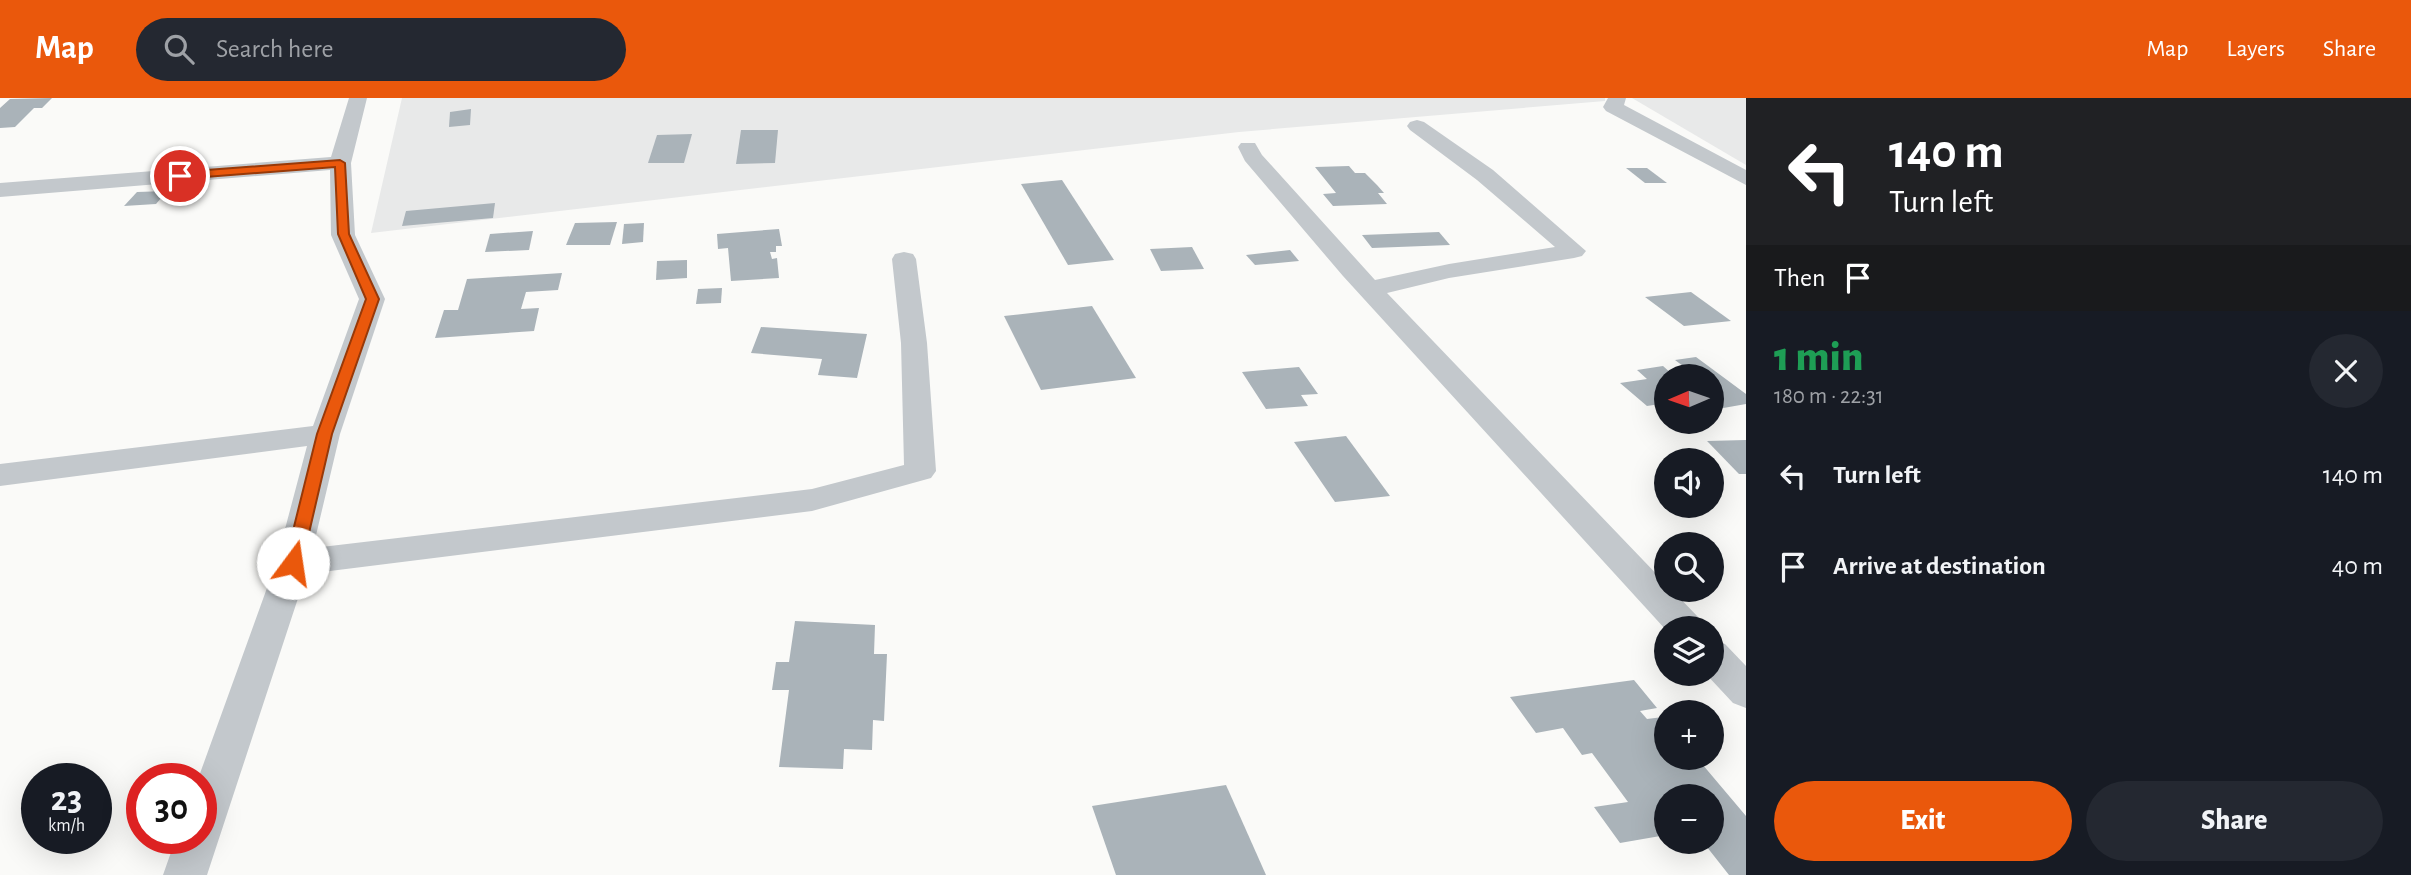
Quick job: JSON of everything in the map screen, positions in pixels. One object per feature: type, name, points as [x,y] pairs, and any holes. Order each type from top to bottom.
[{"type":"street","points":[[217,782],[293,563],[325,434],[372,299],[344,234],[340,163],[358,98]]},
{"type":"street","points":[[1617,98],[1613,107],[1746,179]]},
{"type":"street","points":[[1370,289],[1449,271],[1574,251],[1485,175],[1417,126]]},
{"type":"street","points":[[1248,147],[1252,158],[1370,289],[1675,616]]},
{"type":"street","points":[[0,190],[340,163]]},
{"type":"street","points":[[293,563],[812,500],[920,471],[914,343],[904,259]]},
{"type":"street","points":[[0,474],[325,434]]},
{"type":"street","points":[[1724,668],[1746,692]]},
{"type":"street","points":[[185,875],[192,854]]},
{"type":"shaded area","points":[[402,98],[1605,98],[1605,101],[1239,132],[371,233]]},
{"type":"shaded area","points":[[1632,98],[1746,98],[1746,165]]},
{"type":"building","points":[[52,98],[42,108],[34,108],[15,127],[0,128],[0,108],[10,99]]},
{"type":"building","points":[[471,109],[470,125],[449,127],[450,112]]},
{"type":"building","points":[[741,130],[778,130],[775,163],[736,164]]},
{"type":"building","points":[[692,134],[684,163],[648,163],[657,135]]},
{"type":"building","points":[[1349,166],[1355,173],[1365,173],[1377,185],[1384,193],[1378,193],[1387,204],[1333,206],[1323,194],[1336,193],[1315,167]]},
{"type":"building","points":[[1626,168],[1647,168],[1667,183],[1645,183]]},
{"type":"building","points":[[1062,180],[1114,260],[1068,265],[1021,184]]},
{"type":"building","points":[[167,191],[156,204],[124,206],[137,192]]},
{"type":"building","points":[[495,203],[493,218],[402,226],[406,211]]},
{"type":"building","points":[[617,222],[610,245],[566,245],[575,223]]},
{"type":"building","points":[[644,223],[643,242],[622,244],[624,224]]},
{"type":"building","points":[[779,229],[782,246],[776,246],[776,252],[770,252],[772,259],[777,258],[779,278],[731,281],[728,248],[718,249],[717,234]]},
{"type":"building","points":[[533,231],[529,250],[485,252],[490,234]]},
{"type":"building","points":[[1439,232],[1450,245],[1372,248],[1362,235]]},
{"type":"building","points":[[1192,247],[1204,269],[1161,271],[1150,249]]},
{"type":"building","points":[[1290,250],[1299,261],[1255,265],[1246,255]]},
{"type":"building","points":[[687,260],[687,278],[656,280],[657,261]]},
{"type":"building","points":[[562,273],[558,290],[526,292],[521,309],[539,308],[534,331],[435,338],[444,310],[458,310],[467,279]]},
{"type":"building","points":[[722,288],[721,303],[696,304],[698,289]]},
{"type":"building","points":[[1691,292],[1731,321],[1684,326],[1645,297]]},
{"type":"building","points":[[1092,306],[1136,378],[1041,390],[1004,316]]},
{"type":"building","points":[[761,327],[867,334],[857,378],[818,375],[822,359],[751,353]]},
{"type":"building","points":[[1696,357],[1705,364],[1680,364],[1675,360]]},
{"type":"building","points":[[1299,367],[1318,394],[1301,395],[1308,406],[1266,409],[1242,372]]},
{"type":"building","points":[[1654,367],[1654,405],[1647,406],[1620,383],[1647,379],[1637,370]]},
{"type":"building","points":[[1724,378],[1746,394],[1746,404],[1724,408]]},
{"type":"building","points":[[1346,436],[1390,496],[1335,502],[1294,442]]},
{"type":"building","points":[[1746,440],[1746,474],[1739,474],[1724,459],[1724,448],[1714,448],[1707,441]]},
{"type":"building","points":[[795,621],[875,625],[874,654],[887,654],[884,721],[873,720],[872,750],[844,749],[843,769],[779,767],[789,690],[772,690],[776,662],[789,662]]},
{"type":"building","points":[[1634,680],[1654,704],[1654,709],[1640,711],[1647,719],[1654,718],[1654,770],[1707,770],[1719,784],[1654,784],[1654,837],[1620,843],[1594,807],[1628,802],[1592,753],[1582,755],[1563,728],[1536,733],[1510,697]]},
{"type":"building","points":[[1226,785],[1266,875],[1116,875],[1092,806]]},
{"type":"building","points":[[1724,790],[1746,816],[1746,875],[1729,875],[1712,854],[1724,854]]},
{"type":"route","points":[[180,176],[340,163],[344,234],[372,299],[325,434],[293,563]]}]
